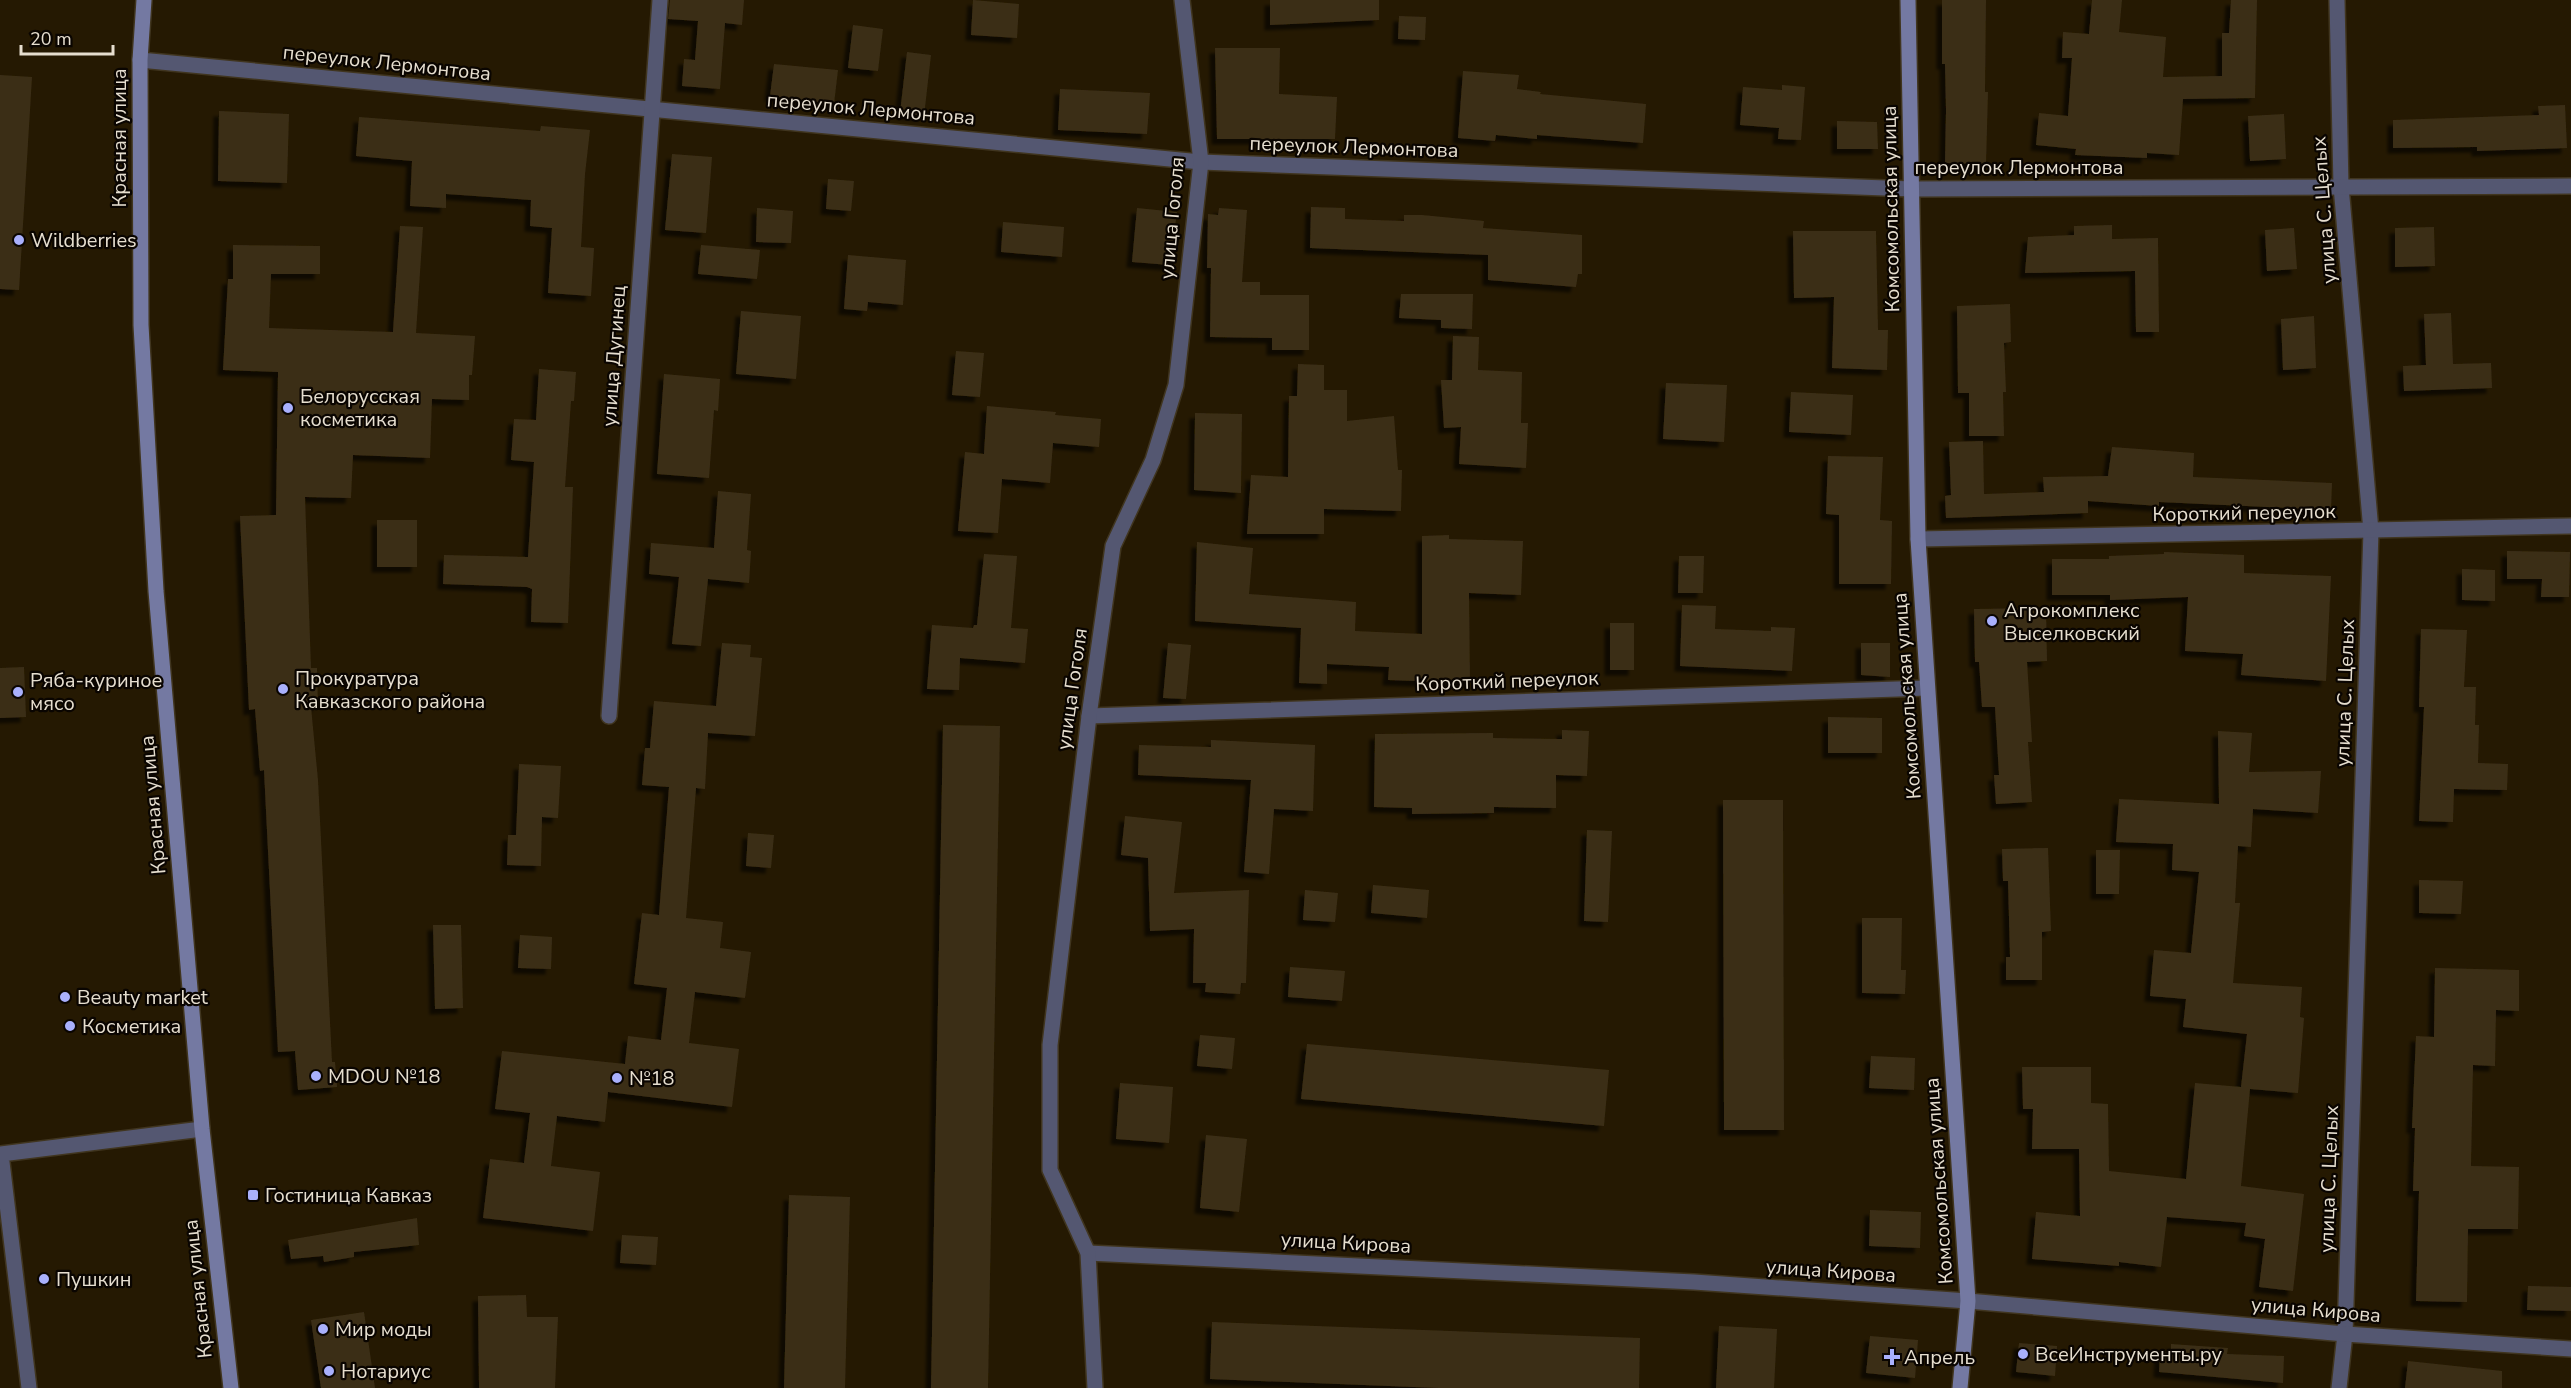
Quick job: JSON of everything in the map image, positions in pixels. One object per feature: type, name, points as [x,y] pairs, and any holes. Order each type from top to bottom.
[{"type":"main road","name":"Красная улица","points":[[144,0],[140,60],[141,324],[153,545],[202,1129],[231,1388]]},
{"type":"main road","name":"Комсомольская улица","points":[[1908,0],[1918,539],[1968,1301],[1960,1388]]},
{"type":"street","name":"улица Дугинец","points":[[609,716],[654,110],[660,0]]},
{"type":"street","name":"улица Гоголя","points":[[1095,1388],[1088,1253],[1050,1170],[1050,1045],[1089,716],[1113,546],[1153,459],[1176,385],[1201,162],[1182,0]]},
{"type":"street","name":"улица С. Целых","points":[[2337,0],[2342,186],[2371,531],[2344,1334],[2339,1388]]},
{"type":"street","name":"переулок Лермонтова","points":[[140,60],[1201,162],[1912,189],[2571,186]]},
{"type":"street","name":"Короткий переулок","points":[[1918,539],[2571,526]]},
{"type":"street","name":"Короткий переулок","points":[[1089,716],[1927,688]]},
{"type":"street","points":[[29,1388],[2,1154],[202,1129]]},
{"type":"street","name":"улица Кирова","points":[[1088,1253],[1694,1282],[1968,1301],[2344,1334],[2571,1349]]},
{"type":"building","points":[[670,0],[744,0],[742,25],[725,23],[720,89],[682,86],[684,59],[695,60],[698,21],[668,19]]},
{"type":"building","points":[[973,0],[1019,4],[1017,38],[971,35]]},
{"type":"building","points":[[1270,0],[1379,0],[1379,20],[1270,25]]},
{"type":"building","points":[[1942,0],[1986,0],[1985,92],[1988,92],[1986,164],[1945,163],[1946,110],[1945,64],[1942,64]]},
{"type":"building","points":[[2092,0],[2122,0],[2119,32],[2166,37],[2163,77],[2222,76],[2222,33],[2229,33],[2231,0],[2257,0],[2255,98],[2183,99],[2179,155],[2147,153],[2147,158],[2075,155],[2076,149],[2036,145],[2039,113],[2068,116],[2072,58],[2062,58],[2063,32],[2089,34]]},
{"type":"building","points":[[1399,16],[1426,17],[1425,40],[1398,39]]},
{"type":"building","points":[[853,25],[883,29],[878,71],[848,68]]},
{"type":"building","points":[[1215,48],[1280,48],[1279,94],[1337,97],[1335,139],[1217,139]]},
{"type":"building","points":[[907,52],[931,55],[924,116],[900,113]]},
{"type":"building","points":[[774,64],[838,70],[834,104],[770,96]]},
{"type":"building","points":[[1463,71],[1519,75],[1517,89],[1541,92],[1540,94],[1646,104],[1643,143],[1537,135],[1537,139],[1496,135],[1495,141],[1458,138]]},
{"type":"building","points":[[0,75],[32,77],[19,290],[0,289]]},
{"type":"building","points":[[1782,85],[1805,87],[1801,140],[1778,139],[1779,128],[1740,125],[1743,87],[1782,90]]},
{"type":"building","points":[[1060,89],[1150,93],[1147,134],[1058,130]]},
{"type":"building","points":[[2565,105],[2567,148],[2477,151],[2477,147],[2393,148],[2393,120],[2539,115],[2538,106]]},
{"type":"building","points":[[219,111],[289,114],[287,183],[218,181]]},
{"type":"building","points":[[2284,114],[2286,159],[2250,161],[2248,116]]},
{"type":"building","points":[[359,117],[540,131],[541,126],[590,130],[581,247],[594,248],[591,296],[548,293],[552,228],[530,226],[531,200],[446,194],[446,208],[410,206],[412,161],[356,156]]},
{"type":"building","points":[[1837,121],[1877,122],[1878,149],[1837,149]]},
{"type":"building","points":[[672,154],[712,157],[706,233],[665,230]]},
{"type":"building","points":[[828,179],[854,181],[851,211],[826,209]]},
{"type":"building","points":[[1311,207],[1345,208],[1345,219],[1404,221],[1404,215],[1422,215],[1484,221],[1483,228],[1582,235],[1582,274],[1578,274],[1576,287],[1488,280],[1488,255],[1310,248]]},
{"type":"building","points":[[757,208],[793,211],[791,243],[756,242]]},
{"type":"building","points":[[1137,208],[1177,212],[1170,265],[1132,262]]},
{"type":"building","points":[[1219,208],[1247,210],[1242,282],[1260,282],[1260,295],[1309,295],[1309,350],[1272,350],[1272,338],[1210,337],[1211,268],[1207,268],[1208,214],[1218,215]]},
{"type":"building","points":[[1003,222],[1064,227],[1062,257],[1001,252]]},
{"type":"building","points":[[2112,225],[2112,239],[2158,238],[2159,332],[2136,332],[2135,271],[2025,273],[2028,237],[2074,235],[2074,226]]},
{"type":"building","points":[[400,226],[423,227],[416,333],[475,336],[472,375],[469,375],[469,400],[432,399],[430,458],[353,455],[351,498],[305,497],[311,668],[317,668],[318,706],[311,707],[318,780],[332,1062],[335,1062],[337,1087],[298,1090],[295,1051],[278,1052],[264,770],[260,771],[255,709],[249,710],[240,516],[276,515],[278,372],[223,370],[228,279],[233,279],[233,245],[320,246],[320,274],[271,274],[269,328],[393,332]]},
{"type":"building","points":[[2434,227],[2435,266],[2395,267],[2395,228]]},
{"type":"building","points":[[2294,228],[2297,269],[2267,271],[2265,230]]},
{"type":"building","points":[[1793,231],[1876,231],[1878,330],[1888,330],[1887,370],[1832,368],[1834,297],[1794,298]]},
{"type":"building","points":[[701,245],[760,250],[757,279],[698,274]]},
{"type":"building","points":[[848,255],[906,260],[903,305],[868,302],[867,311],[844,309]]},
{"type":"building","points":[[1401,294],[1473,294],[1472,329],[1441,328],[1441,320],[1399,318]]},
{"type":"building","points":[[2010,304],[2011,342],[2004,343],[2006,392],[2003,392],[2004,436],[1969,436],[1969,393],[1958,393],[1957,306]]},
{"type":"building","points":[[741,311],[801,316],[796,379],[736,374]]},
{"type":"building","points":[[2451,313],[2453,364],[2491,363],[2492,388],[2404,391],[2403,366],[2426,365],[2424,314]]},
{"type":"building","points":[[2314,316],[2316,368],[2283,370],[2281,319]]},
{"type":"building","points":[[1453,336],[1479,337],[1478,370],[1522,372],[1521,423],[1528,423],[1526,468],[1459,464],[1461,427],[1444,428],[1441,380],[1452,380]]},
{"type":"building","points":[[956,351],[984,353],[980,397],[952,395]]},
{"type":"building","points":[[1298,364],[1324,365],[1324,390],[1347,390],[1347,421],[1394,416],[1398,470],[1402,470],[1401,511],[1324,509],[1324,534],[1247,534],[1251,475],[1288,477],[1289,396],[1297,396]]},
{"type":"building","points":[[539,369],[576,372],[574,401],[571,401],[565,487],[573,487],[568,623],[531,622],[532,589],[527,587],[443,584],[444,555],[528,557],[534,462],[511,460],[514,419],[536,420]]},
{"type":"building","points":[[664,374],[720,379],[718,411],[714,410],[709,478],[657,474]]},
{"type":"building","points":[[1666,383],[1727,385],[1724,442],[1663,439]]},
{"type":"building","points":[[1791,392],[1853,395],[1851,435],[1789,432]]},
{"type":"building","points":[[987,406],[1056,412],[1055,415],[1101,419],[1099,447],[1053,443],[1050,483],[1002,479],[998,533],[958,531],[965,452],[984,454]]},
{"type":"building","points":[[1195,413],[1242,414],[1241,493],[1194,490]]},
{"type":"building","points":[[1983,441],[1984,494],[2044,492],[2043,477],[2108,476],[2112,447],[2194,453],[2193,477],[2332,483],[2331,510],[2159,502],[2159,506],[2088,501],[2088,513],[1946,518],[1945,496],[1951,495],[1949,442]]},
{"type":"building","points":[[1828,456],[1883,457],[1880,520],[1892,521],[1891,584],[1839,584],[1839,515],[1826,514]]},
{"type":"building","points":[[718,491],[751,494],[747,550],[751,551],[749,583],[708,579],[701,646],[672,644],[679,577],[649,574],[651,543],[714,548]]},
{"type":"building","points":[[377,520],[417,520],[417,567],[377,567]]},
{"type":"building","points":[[1449,535],[1449,539],[1523,541],[1521,595],[1469,593],[1470,683],[1388,680],[1389,667],[1327,664],[1327,684],[1299,683],[1301,628],[1195,621],[1197,542],[1253,548],[1249,594],[1356,602],[1355,631],[1422,634],[1422,536]]},
{"type":"building","points":[[2507,551],[2570,552],[2569,597],[2541,597],[2542,579],[2507,579]]},
{"type":"building","points":[[2164,552],[2244,555],[2244,573],[2331,576],[2326,681],[2241,675],[2243,654],[2185,651],[2188,597],[2110,600],[2110,595],[2052,595],[2052,559],[2109,559],[2109,556],[2164,554]]},
{"type":"building","points":[[984,554],[1017,556],[1011,628],[1028,629],[1025,663],[960,658],[959,690],[927,689],[932,625],[973,628],[977,625]]},
{"type":"building","points":[[1679,556],[1704,556],[1703,593],[1678,593]]},
{"type":"building","points":[[2462,569],[2495,570],[2495,601],[2462,600]]},
{"type":"building","points":[[1682,605],[1716,606],[1715,629],[1771,631],[1771,627],[1795,628],[1792,671],[1680,666]]},
{"type":"building","points":[[2046,608],[2047,661],[2027,662],[2032,742],[2028,742],[2032,802],[1996,804],[1994,775],[1999,775],[1995,707],[1982,707],[1979,662],[1975,662],[1974,609]]},
{"type":"building","points":[[1610,623],[1634,623],[1634,670],[1610,670]]},
{"type":"building","points":[[2421,629],[2467,630],[2464,687],[2476,687],[2475,725],[2479,725],[2478,763],[2508,764],[2507,790],[2454,789],[2453,822],[2419,821],[2424,707],[2419,707]]},
{"type":"building","name":"№18","points":[[722,643],[751,645],[750,657],[762,658],[755,736],[708,733],[705,789],[696,788],[686,918],[723,922],[720,948],[751,952],[745,998],[695,992],[689,1043],[739,1049],[732,1107],[608,1092],[605,1122],[557,1116],[551,1166],[600,1172],[593,1231],[483,1218],[490,1159],[524,1163],[530,1113],[495,1109],[502,1051],[625,1064],[628,1036],[661,1040],[667,988],[634,984],[642,913],[659,915],[669,787],[642,785],[645,748],[650,748],[654,701],[716,706]]},
{"type":"building","points":[[1168,643],[1191,645],[1186,699],[1163,698]]},
{"type":"building","points":[[1861,643],[1890,643],[1890,677],[1861,675]]},
{"type":"building","points":[[24,667],[26,717],[0,718],[0,668]]},
{"type":"building","points":[[1828,717],[1882,718],[1882,753],[1828,753]]},
{"type":"building","points":[[943,725],[1000,726],[988,1388],[931,1388]]},
{"type":"building","points":[[1562,730],[1589,731],[1587,776],[1556,775],[1556,808],[1494,807],[1494,813],[1412,814],[1412,808],[1374,807],[1375,734],[1493,733],[1493,738],[1562,739]]},
{"type":"building","points":[[2218,731],[2252,733],[2249,772],[2321,771],[2318,813],[2253,809],[2251,847],[2238,846],[2235,903],[2240,903],[2233,983],[2302,987],[2300,1017],[2304,1018],[2298,1093],[2250,1089],[2241,1186],[2304,1194],[2293,1291],[2259,1287],[2265,1239],[2244,1236],[2246,1223],[2167,1217],[2161,1267],[2119,1262],[2119,1266],[2032,1259],[2036,1212],[2080,1216],[2079,1149],[2032,1149],[2033,1109],[2023,1109],[2022,1067],[2091,1067],[2091,1103],[2108,1104],[2109,1171],[2186,1179],[2195,1083],[2241,1087],[2247,1034],[2183,1027],[2186,999],[2150,996],[2154,950],[2191,953],[2199,872],[2172,870],[2173,844],[2116,842],[2119,799],[2219,804]]},
{"type":"building","points":[[1211,740],[1315,745],[1313,811],[1274,809],[1269,874],[1244,872],[1251,780],[1138,775],[1139,745],[1211,747]]},
{"type":"building","points":[[519,764],[561,766],[558,818],[542,817],[541,866],[507,865],[508,835],[516,835]]},
{"type":"building","points":[[1723,800],[1783,800],[1784,1130],[1724,1130]]},
{"type":"building","points":[[1125,816],[1182,822],[1174,893],[1249,890],[1246,983],[1241,983],[1240,994],[1205,992],[1206,983],[1193,983],[1194,929],[1150,931],[1148,858],[1121,855]]},
{"type":"building","points":[[1587,830],[1612,831],[1608,922],[1584,921]]},
{"type":"building","points":[[748,833],[774,835],[771,868],[746,866]]},
{"type":"building","points":[[2048,848],[2051,931],[2042,932],[2042,980],[2006,980],[2006,957],[2010,957],[2008,881],[2003,881],[2002,849]]},
{"type":"building","points":[[2096,850],[2120,850],[2119,894],[2096,894]]},
{"type":"building","points":[[2419,880],[2463,881],[2461,914],[2419,913]]},
{"type":"building","points":[[1373,885],[1429,890],[1427,918],[1371,913]]},
{"type":"building","points":[[1305,890],[1338,893],[1335,922],[1303,920]]},
{"type":"building","points":[[1862,918],[1902,918],[1901,970],[1906,970],[1905,994],[1862,993]]},
{"type":"building","points":[[433,925],[461,925],[463,1008],[435,1009]]},
{"type":"building","points":[[520,935],[552,937],[551,969],[518,968]]},
{"type":"building","points":[[1290,967],[1345,971],[1342,1001],[1288,997]]},
{"type":"building","points":[[2435,968],[2519,970],[2519,1011],[2496,1010],[2495,1066],[2473,1065],[2471,1166],[2519,1167],[2518,1229],[2468,1229],[2467,1302],[2416,1301],[2419,1191],[2413,1191],[2415,1128],[2412,1128],[2416,1036],[2434,1037]]},
{"type":"building","points":[[1200,1035],[1235,1038],[1232,1069],[1197,1066]]},
{"type":"building","points":[[1307,1044],[1609,1070],[1604,1126],[1301,1099]]},
{"type":"building","points":[[1871,1056],[1915,1058],[1914,1090],[1869,1088]]},
{"type":"building","points":[[1120,1083],[1173,1087],[1169,1143],[1116,1139]]},
{"type":"building","points":[[1206,1135],[1247,1139],[1239,1212],[1200,1208]]},
{"type":"building","points":[[789,1195],[850,1197],[845,1388],[784,1388]]},
{"type":"building","points":[[1870,1210],[1921,1212],[1920,1248],[1869,1246]]},
{"type":"building","points":[[417,1218],[419,1245],[354,1252],[354,1257],[324,1262],[323,1256],[291,1259],[288,1240]]},
{"type":"building","points":[[622,1235],[658,1237],[656,1265],[620,1263]]},
{"type":"building","points":[[2528,1286],[2571,1287],[2571,1311],[2527,1310]]},
{"type":"building","points":[[526,1295],[527,1317],[558,1317],[555,1388],[479,1388],[478,1296]]},
{"type":"building","points":[[364,1312],[375,1388],[321,1388],[311,1320]]},
{"type":"building","points":[[1212,1322],[1640,1338],[1639,1388],[1439,1388],[1210,1379]]},
{"type":"building","points":[[1719,1326],[1777,1329],[1774,1388],[1716,1388]]},
{"type":"building","name":"Апрель","points":[[1870,1336],[1918,1340],[1915,1378],[1866,1373]]},
{"type":"building","points":[[2019,1343],[2057,1346],[2055,1376],[2016,1372]]},
{"type":"building","points":[[2171,1344],[2228,1348],[2227,1354],[2284,1356],[2283,1383],[2159,1372],[2160,1352],[2171,1352]]},
{"type":"building","points":[[2408,1361],[2502,1371],[2502,1388],[2405,1388]]},
{"type":"place","name":"Wildberries","points":[[19,240]]},
{"type":"place","name":"Белорусская косметика","points":[[288,408]]},
{"type":"place","name":"Агрокомплекс Выселковский","points":[[1992,621]]},
{"type":"place","name":"Прокуратура Кавказского района","points":[[283,689]]},
{"type":"place","name":"Ряба-куриное мясо","points":[[18,692]]},
{"type":"place","name":"Beauty market","points":[[65,997]]},
{"type":"place","name":"Косметика","points":[[70,1026]]},
{"type":"place","name":"MDOU №18","points":[[316,1076]]},
{"type":"place","name":"№18","points":[[617,1078]]},
{"type":"place","name":"Гостиница Кавказ","points":[[253,1195]]},
{"type":"place","name":"Пушкин","points":[[44,1279]]},
{"type":"place","name":"Мир моды","points":[[323,1329]]},
{"type":"place","name":"ВсеИнструменты.ру","points":[[2023,1354]]},
{"type":"place","name":"Апрель","points":[[1892,1357]]},
{"type":"place","name":"Нотариус","points":[[329,1371]]}]
